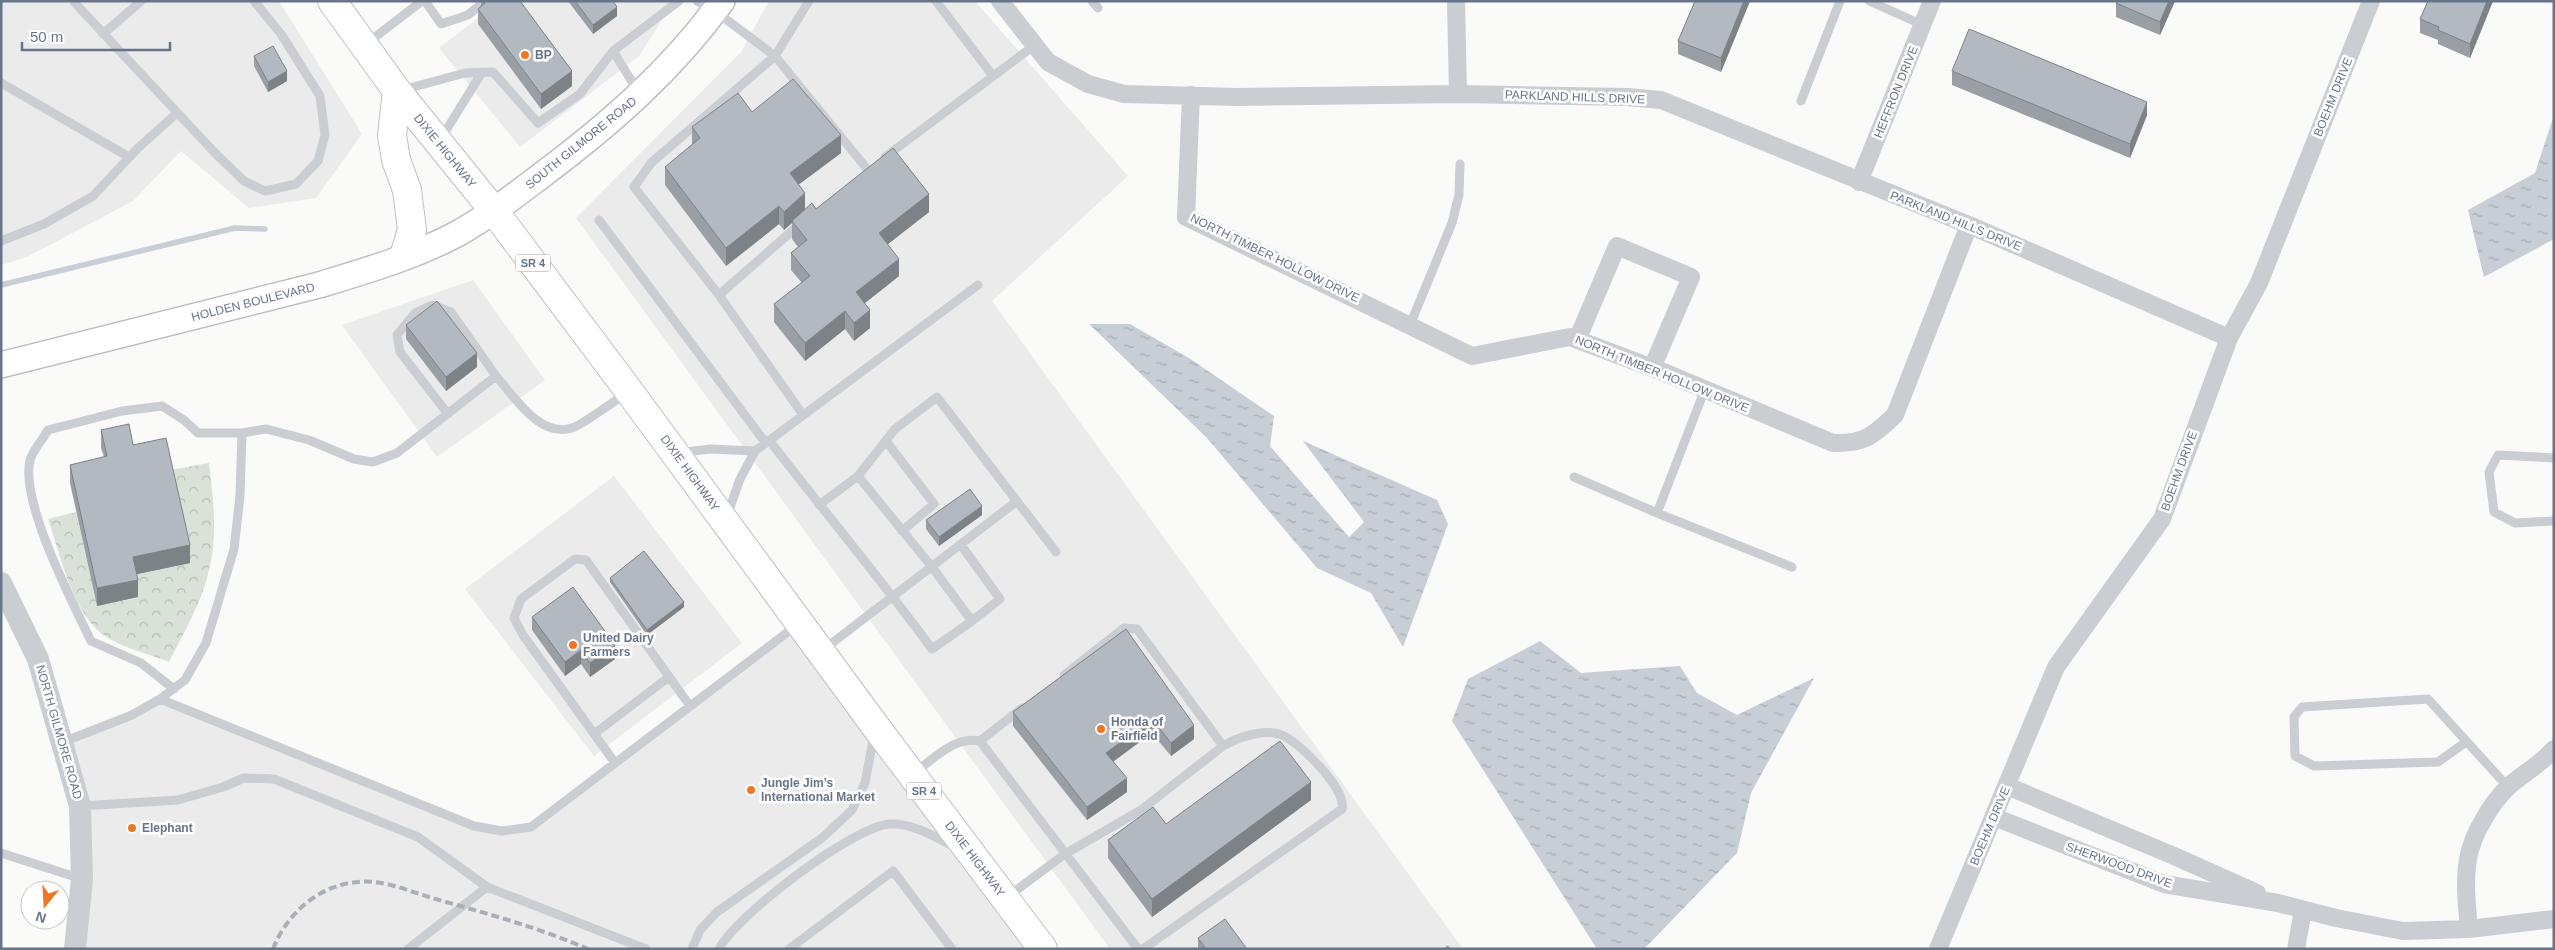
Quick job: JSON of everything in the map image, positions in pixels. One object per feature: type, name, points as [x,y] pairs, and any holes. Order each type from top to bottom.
[{"type":"main road","name":"DIXIE HIGHWAY","points":[[332,1],[397,91],[494,211],[629,391],[1042,949]]},
{"type":"main road","name":"SOUTH GILMORE ROAD","points":[[494,211],[585,143],[641,96],[691,42],[712,4]]},
{"type":"main road","points":[[397,91],[392,135],[396,160],[407,190],[412,230],[404,256]]},
{"type":"main road","name":"HOLDEN BOULEVARD","points":[[1,365],[319,285],[404,256],[454,235],[494,211]]},
{"type":"street","name":"PARKLAND HILLS DRIVE","points":[[1000,1],[1048,62],[1088,84],[1124,94],[1236,97],[1458,94],[1661,100],[1859,182],[1969,225],[2228,338]]},
{"type":"street","points":[[1456,1],[1458,94]]},
{"type":"street","name":"HEFFRON DRIVE","points":[[1859,182],[1932,1]]},
{"type":"street","name":"BOEHM DRIVE","points":[[1938,949],[2056,667],[2162,519],[2228,338],[2259,283],[2371,1]]},
{"type":"street","name":"NORTH TIMBER HOLLOW DRIVE","points":[[1191,95],[1186,217],[1472,356],[1570,337],[1705,389],[1833,443],[1853,444],[1878,432],[1895,415],[1969,225]]},
{"type":"street","points":[[1577,340],[1617,246],[1690,277],[1652,368]]},
{"type":"street","name":"NORTH GILMORE ROAD","points":[[1,583],[38,659],[80,806],[82,879],[75,949]]},
{"type":"street","points":[[2469,929],[2466,887],[2468,858],[2478,832],[2492,807],[2508,787],[2547,757],[2554,749]]},
{"type":"street","name":"SHERWOOD DRIVE","points":[[2007,786],[2174,856],[2278,903]]},
{"type":"street","name":"SHERWOOD DRIVE","points":[[1994,817],[2164,884],[2278,903],[2403,931],[2469,929],[2554,920]]},
{"type":"street","points":[[2296,949],[2303,910]]},
{"type":"lane","points":[[103,34],[141,1]]},
{"type":"lane","points":[[72,2],[244,181],[265,191],[296,184],[318,161],[325,135],[320,96],[281,34],[254,1]]},
{"type":"lane","points":[[364,46],[424,1],[442,24],[468,15],[485,1]]},
{"type":"lane","points":[[397,91],[465,73],[481,74],[493,72],[538,123],[580,94],[613,51],[679,1]]},
{"type":"lane","points":[[803,415],[719,295],[634,187],[651,163],[775,56],[809,1]]},
{"type":"lane","points":[[936,1],[993,76]]},
{"type":"lane","points":[[1801,101],[1840,1]]},
{"type":"lane","points":[[1869,1],[1923,25]]},
{"type":"lane","points":[[712,4],[775,56],[865,172],[1035,45]]},
{"type":"lane","points":[[613,51],[641,96]]},
{"type":"lane","points":[[438,143],[481,74]]},
{"type":"lane","points":[[1,83],[129,157]]},
{"type":"lane","points":[[1,241],[44,224],[93,196],[129,157],[177,113]]},
{"type":"lane","points":[[1410,325],[1452,223],[1459,195],[1460,164]]},
{"type":"lane","points":[[719,295],[805,219]]},
{"type":"lane","points":[[599,220],[767,441],[893,596],[932,649],[1000,599],[961,545]]},
{"type":"lane","points":[[725,521],[740,479],[755,451],[978,285]]},
{"type":"lane","points":[[448,414],[400,352],[397,335],[415,312],[432,306],[451,312],[496,376],[534,418],[550,428],[572,428],[629,391]]},
{"type":"lane","points":[[174,689],[141,663],[91,641],[64,585],[31,501],[30,460],[48,430],[132,409],[162,406],[184,420],[198,433],[242,433],[266,429],[309,440],[354,459],[373,462],[397,453],[496,376]]},
{"type":"lane","points":[[1657,512],[1705,389]]},
{"type":"lane","points":[[819,505],[858,476],[895,429],[937,397],[1056,552]]},
{"type":"lane","points":[[62,742],[132,715],[160,699],[185,680],[206,643],[234,549],[240,496],[242,433]]},
{"type":"lane","points":[[886,442],[934,504],[902,531]]},
{"type":"lane","points":[[675,453],[710,448],[755,451]]},
{"type":"lane","points":[[2554,458],[2498,455],[2489,472],[2494,512],[2514,524],[2554,521]]},
{"type":"lane","points":[[858,476],[932,566],[972,621]]},
{"type":"lane","points":[[1574,478],[1792,567]]},
{"type":"lane","points":[[821,652],[1017,501]]},
{"type":"lane","points":[[615,763],[523,635],[514,618],[521,599],[575,559],[586,560],[690,706]]},
{"type":"lane","points":[[160,699],[474,826],[502,831],[531,826],[800,623]]},
{"type":"lane","points":[[1056,681],[1124,628],[1137,629],[1223,746]]},
{"type":"lane","points":[[594,734],[670,677]]},
{"type":"lane","points":[[980,741],[1033,699]]},
{"type":"lane","points":[[2466,742],[2438,762],[2314,766],[2295,756],[2294,717],[2302,707],[2428,699],[2508,787]]},
{"type":"lane","points":[[692,949],[700,930],[717,912],[822,838],[852,810],[865,784],[876,727]]},
{"type":"lane","points":[[1005,898],[1065,854],[1141,810],[1236,738],[1257,734],[1281,735],[1310,754],[1339,794],[1344,803],[1342,809],[1143,949]]},
{"type":"lane","points":[[912,775],[953,744],[971,739],[980,741],[1138,949]]},
{"type":"lane","points":[[80,806],[178,800],[223,787],[244,778],[274,779],[418,837],[487,887],[646,949]]},
{"type":"lane","points":[[719,949],[729,932],[756,906],[843,843],[871,829],[891,824],[915,828],[971,854]]},
{"type":"lane","points":[[1,853],[82,879]]},
{"type":"lane","points":[[789,949],[893,871],[952,949]]},
{"type":"lane","points":[[408,949],[487,887]]},
{"type":"shaded area","points":[[1,1],[279,1],[362,134],[316,198],[249,208],[181,151],[133,201],[27,257],[1,265]]},
{"type":"shaded area","points":[[500,1],[674,1],[639,56],[520,147],[439,48]]},
{"type":"shaded area","points":[[769,1],[975,1],[1128,176],[992,301],[1463,949],[1110,949],[576,218],[741,52]]},
{"type":"shaded area","points":[[473,280],[545,380],[437,457],[342,325]]},
{"type":"shaded area","points":[[614,476],[742,643],[594,756],[465,589]]},
{"type":"shaded area","name":"Jungle Jim’s International Market","points":[[800,623],[1042,949],[75,949],[82,879],[62,742],[160,699],[473,826],[502,831],[531,827]]},
{"type":"green space","points":[[209,463],[214,516],[212,557],[206,582],[197,605],[169,662],[122,645],[96,629],[77,601],[63,567],[48,519],[76,512],[97,606],[137,598],[133,575],[170,470]]},
{"type":"water","points":[[2554,115],[2554,239],[2484,277],[2468,210],[2535,173]]},
{"type":"water","points":[[1089,324],[1130,324],[1189,358],[1274,416],[1270,446],[1349,537],[1364,522],[1303,441],[1437,500],[1448,524],[1403,647],[1371,593],[1317,568],[1207,438]]},
{"type":"water","points":[[1540,641],[1581,673],[1680,666],[1697,693],[1737,715],[1814,678],[1751,793],[1737,853],[1644,949],[1597,949],[1452,721],[1468,679]]},
{"type":"building","name":"BP","points":[[484,1],[520,1],[572,71],[541,94],[478,9],[485,3]]},
{"type":"building","points":[[575,1],[613,1],[617,7],[593,25]]},
{"type":"building","points":[[1695,1],[1744,1],[1721,58],[1678,41]]},
{"type":"building","points":[[2117,1],[2169,1],[2160,22],[2116,3]]},
{"type":"building","points":[[2428,1],[2487,1],[2470,44],[2438,30],[2439,27],[2420,19]]},
{"type":"building","points":[[1969,29],[2147,102],[2130,144],[1952,71]]},
{"type":"building","points":[[273,46],[287,71],[268,82],[254,56]]},
{"type":"building","points":[[793,79],[841,135],[790,173],[805,193],[784,212],[779,206],[726,248],[665,167],[700,138],[692,127],[738,93],[752,112]]},
{"type":"building","points":[[893,148],[929,194],[879,233],[899,259],[856,292],[870,310],[854,323],[845,311],[805,343],[774,304],[810,276],[791,253],[807,240],[792,221],[812,203],[816,209]]},
{"type":"building","points":[[437,301],[477,353],[446,377],[406,325]]},
{"type":"building","points":[[129,424],[133,445],[166,438],[190,545],[133,557],[138,580],[97,588],[70,465],[107,456],[101,430]]},
{"type":"building","points":[[970,489],[982,506],[939,537],[926,520]]},
{"type":"building","name":"United Dairy Farmers","points":[[644,551],[684,602],[647,630],[610,578]]},
{"type":"building","name":"United Dairy Farmers","points":[[573,587],[615,645],[590,663],[581,650],[565,662],[532,617]]},
{"type":"building","name":"Honda of Fairfield","points":[[1126,629],[1194,725],[1171,743],[1152,719],[1106,753],[1127,778],[1087,807],[1013,712]]},
{"type":"building","points":[[1280,741],[1311,782],[1152,899],[1108,840],[1153,807],[1166,824]]},
{"type":"building","points":[[1225,919],[1247,949],[1206,949],[1198,938]]},
{"type":"waterway","points":[[1,285],[235,228],[265,229]]},
{"type":"railway","points":[[273,949],[287,924],[306,903],[330,889],[358,882],[376,882],[395,886],[511,921],[588,949]]},
{"type":"place","name":"BP","points":[[525,55]]},
{"type":"place","name":"United Dairy Farmers","points":[[573,645]]},
{"type":"place","name":"Honda of Fairfield","points":[[1101,729]]},
{"type":"place","name":"Jungle Jim’s International Market","points":[[751,790]]},
{"type":"place","name":"Elephant","points":[[132,828]]}]
